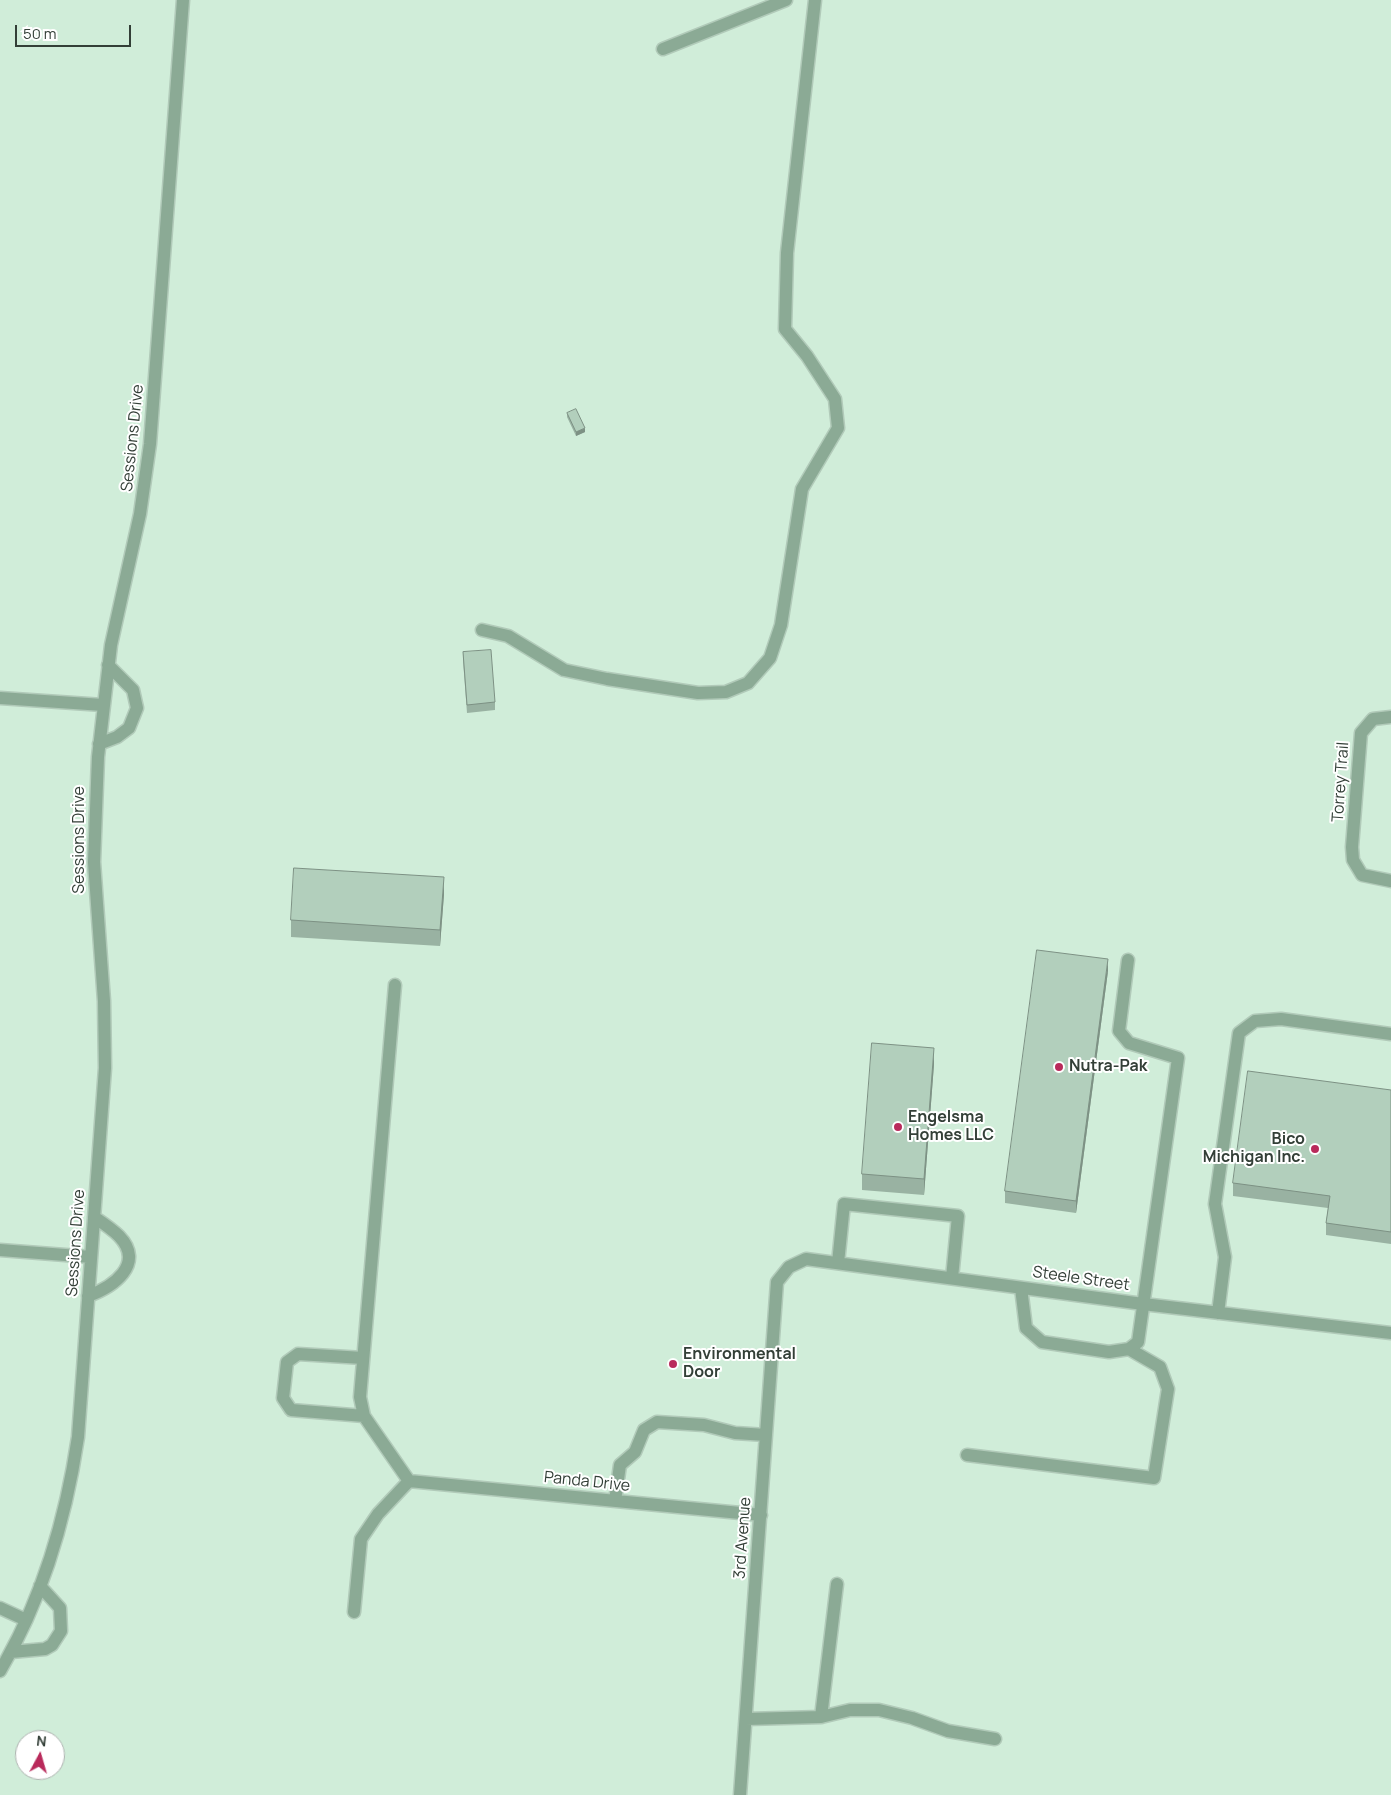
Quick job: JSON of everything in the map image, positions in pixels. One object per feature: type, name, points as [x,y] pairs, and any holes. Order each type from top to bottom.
[{"type":"street","name":"Sessions Drive","points":[[0,1671],[12,1652],[26,1620],[56,1538],[74,1459],[80,1414],[105,1059],[104,1001],[95,869],[94,816],[99,744],[108,665],[140,514],[150,444],[183,0]]},
{"type":"street","points":[[663,49],[786,0]]},
{"type":"street","points":[[482,630],[508,636],[564,670],[698,692],[726,692],[748,683],[770,658],[781,625],[802,489],[838,428],[835,399],[807,356],[785,329],[787,253],[815,0]]},
{"type":"street","points":[[99,744],[117,737],[129,728],[137,708],[133,690],[108,665]]},
{"type":"street","points":[[0,698],[103,705]]},
{"type":"street","name":"Torrey Trail","points":[[1391,717],[1372,719],[1361,734],[1352,847],[1356,869],[1362,875],[1391,881]]},
{"type":"street","points":[[1020,1288],[1026,1328],[1042,1342],[1109,1352],[1129,1349],[1138,1342],[1178,1058],[1130,1043],[1119,1031],[1128,960]]},
{"type":"street","points":[[354,1612],[361,1539],[378,1514],[409,1481],[364,1416],[360,1396],[395,985]]},
{"type":"street","points":[[1218,1312],[1225,1257],[1215,1204],[1239,1033],[1255,1021],[1281,1019],[1391,1034]]},
{"type":"street","points":[[838,1263],[844,1204],[958,1216],[952,1278]]},
{"type":"street","points":[[88,1296],[114,1285],[122,1276],[127,1263],[124,1242],[114,1231],[94,1217]]},
{"type":"street","points":[[0,1250],[91,1257]]},
{"type":"street","name":"Steele Street","points":[[777,1282],[788,1267],[806,1259],[1143,1304],[1391,1333]]},
{"type":"street","name":"3rd Avenue","points":[[740,1795],[777,1282]]},
{"type":"street","points":[[967,1455],[1154,1478],[1168,1389],[1160,1368],[1129,1349]]},
{"type":"street","points":[[363,1358],[298,1354],[287,1362],[283,1398],[291,1410],[364,1416]]},
{"type":"street","points":[[616,1501],[620,1466],[635,1452],[644,1430],[657,1422],[704,1426],[735,1433],[766,1435]]},
{"type":"street","name":"Panda Drive","points":[[409,1481],[761,1515]]},
{"type":"street","points":[[821,1717],[838,1584]]},
{"type":"street","points":[[12,1652],[45,1649],[58,1638],[62,1623],[60,1608],[40,1586]]},
{"type":"street","points":[[0,1608],[26,1620]]},
{"type":"street","points":[[746,1719],[821,1717],[850,1710],[879,1710],[912,1718],[948,1732],[995,1740]]},
{"type":"building","points":[[576,409],[585,428],[576,432],[567,413]]},
{"type":"building","points":[[491,650],[495,702],[467,705],[463,652]]},
{"type":"building","points":[[294,868],[444,877],[440,930],[291,920]]},
{"type":"building","name":"Nutra-Pak","points":[[1037,950],[1108,959],[1076,1201],[1005,1191]]},
{"type":"building","name":"Engelsma Homes LLC","points":[[872,1043],[934,1048],[924,1179],[862,1174]]},
{"type":"building","name":"Bico Michigan Inc.","points":[[1248,1071],[1391,1090],[1391,1232],[1326,1223],[1330,1196],[1233,1183]]},
{"type":"place","name":"Nutra-Pak","points":[[1059,1067]]},
{"type":"place","name":"Engelsma Homes LLC","points":[[898,1127]]},
{"type":"place","name":"Bico Michigan Inc.","points":[[1315,1149]]},
{"type":"place","name":"Environmental Door","points":[[673,1364]]}]
